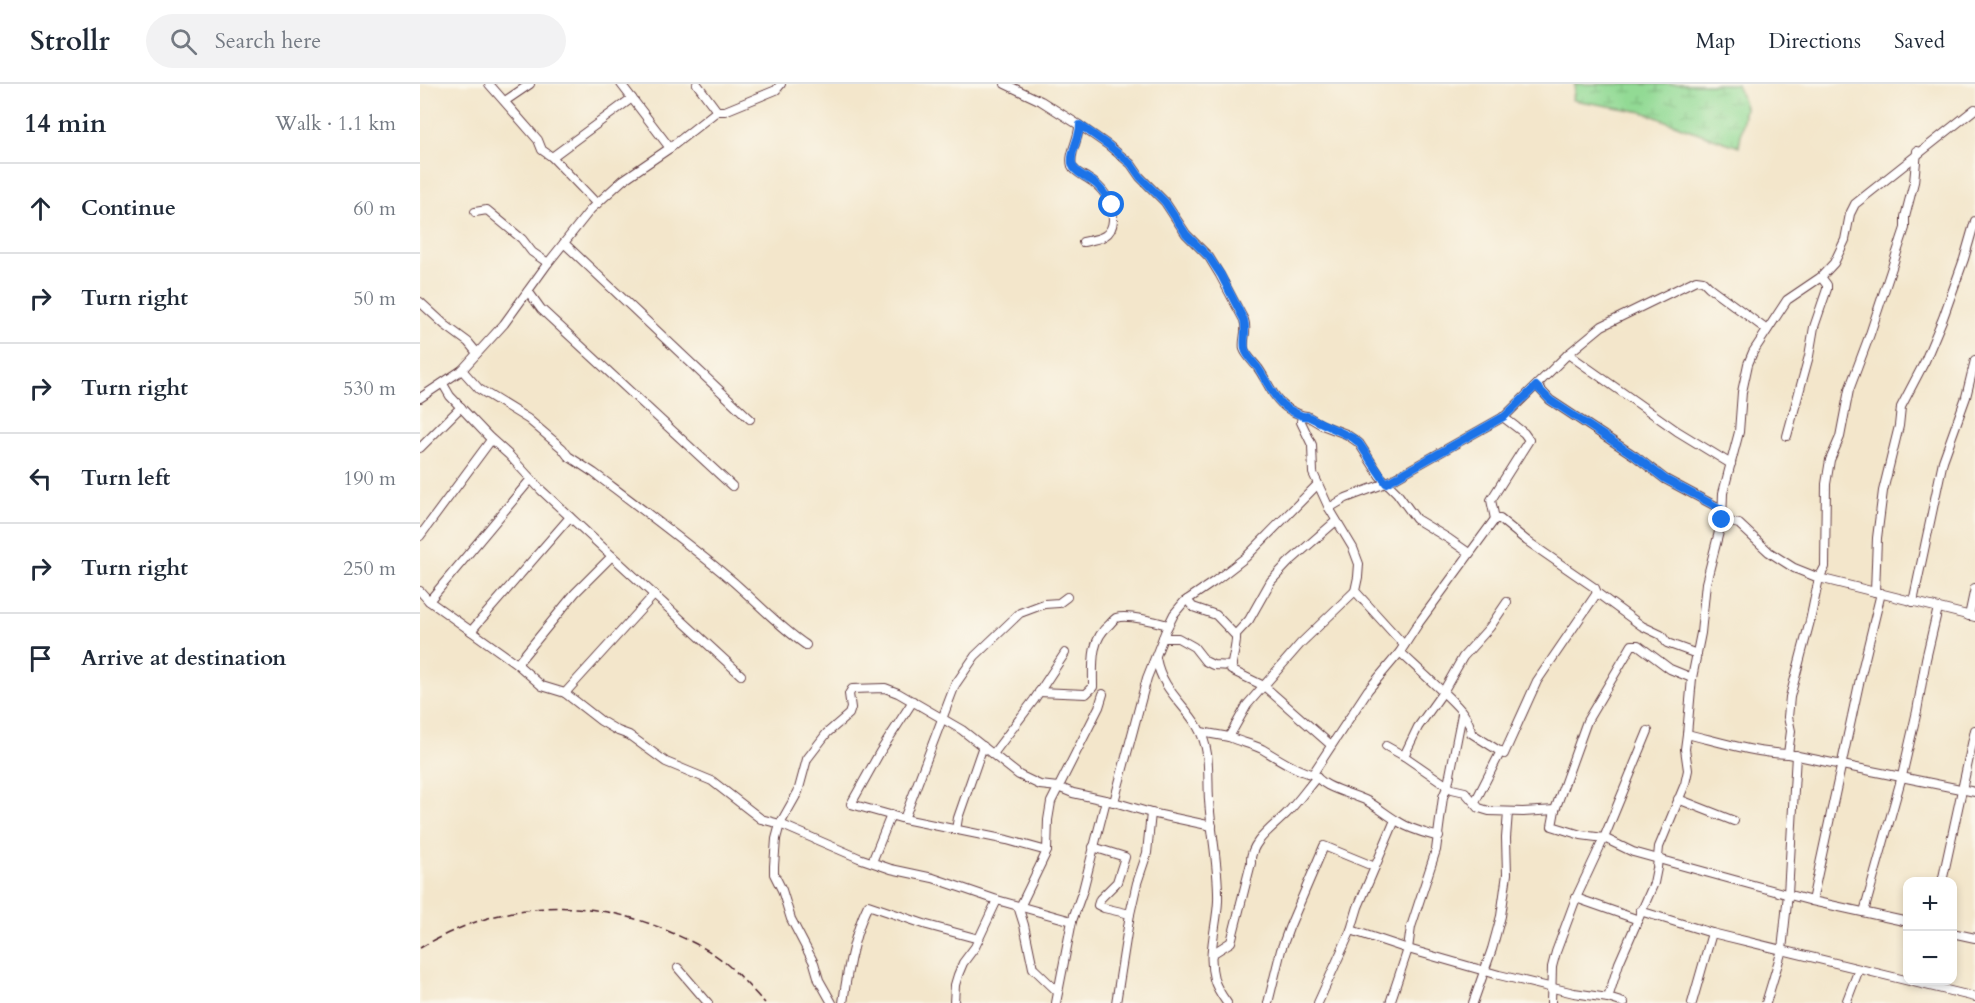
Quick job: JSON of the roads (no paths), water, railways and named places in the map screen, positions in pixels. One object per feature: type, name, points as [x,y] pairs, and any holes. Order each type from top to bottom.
[{"type":"street","points":[[489,84],[538,140],[542,150],[552,157],[597,204]]},
{"type":"street","points":[[504,101],[530,84]]},
{"type":"street","points":[[621,84],[670,148]]},
{"type":"street","points":[[697,84],[717,111]]},
{"type":"street","points":[[420,398],[462,370],[504,324],[564,243],[597,204],[623,180],[670,148],[717,111],[725,111],[776,90],[781,84]]},
{"type":"street","points":[[1005,84],[1041,101],[1080,125],[1131,164],[1140,177],[1174,213],[1186,234],[1209,257],[1221,275],[1244,320],[1245,351],[1280,403],[1287,410],[1302,417],[1307,416],[1322,425],[1346,434],[1359,443],[1386,483],[1397,493],[1416,519],[1449,538],[1469,554]]},
{"type":"street","points":[[552,157],[632,98]]},
{"type":"street","points":[[1608,998],[1638,915],[1654,883],[1659,847],[1685,784],[1688,770],[1685,749],[1692,678],[1709,569],[1722,520],[1723,493],[1739,432],[1742,392],[1748,364],[1753,352],[1787,300],[1821,277],[1834,263],[1841,250],[1850,214],[1855,204],[1917,152],[1975,109]]},
{"type":"street","points":[[1080,125],[1072,166],[1100,188],[1112,205],[1113,219],[1112,228],[1108,234],[1083,242]]},
{"type":"street","points":[[1766,1003],[1782,950],[1788,894],[1792,754],[1788,717],[1790,697],[1819,578],[1825,567],[1826,484],[1830,460],[1840,436],[1849,390],[1905,228],[1917,152]]},
{"type":"street","points":[[475,212],[487,210],[522,239],[532,252],[549,263]]},
{"type":"street","points":[[1812,901],[1843,765],[1878,592],[1877,538],[1883,491],[1899,426],[1901,407],[1925,361],[1943,318],[1975,221]]},
{"type":"street","points":[[564,243],[750,419]]},
{"type":"street","points":[[1786,436],[1807,365],[1814,327],[1827,289],[1821,277]]},
{"type":"street","points":[[1329,507],[1386,483],[1503,417],[1511,412],[1568,354],[1602,326],[1700,279],[1767,330]]},
{"type":"street","points":[[528,291],[540,309],[732,486]]},
{"type":"street","points":[[420,302],[468,342],[477,353]]},
{"type":"street","points":[[1568,354],[1677,431],[1731,464]]},
{"type":"street","points":[[1913,602],[1943,461],[1966,397],[1975,360]]},
{"type":"street","points":[[462,370],[479,389],[528,419],[575,462],[594,473],[708,560],[806,645]]},
{"type":"street","points":[[443,384],[450,396],[491,440],[570,517],[741,675]]},
{"type":"street","points":[[1536,386],[1550,400],[1635,456],[1665,479],[1723,510]]},
{"type":"street","points":[[420,448],[461,407]]},
{"type":"street","points":[[1229,737],[1247,705],[1301,643],[1355,591],[1358,578],[1359,564],[1353,549],[1313,473],[1312,445],[1301,422],[1302,417]]},
{"type":"street","points":[[1212,954],[1231,942],[1251,863],[1250,857],[1269,829],[1284,816],[1315,777],[1314,772],[1368,690],[1402,648],[1495,519],[1491,500],[1529,440],[1524,433],[1503,417]]},
{"type":"street","points":[[420,536],[491,440]]},
{"type":"street","points":[[429,601],[531,479]]},
{"type":"street","points":[[1056,1003],[1072,921],[1083,890],[1093,847],[1110,801],[1155,656],[1168,625],[1174,614],[1187,600],[1246,556],[1318,484]]},
{"type":"street","points":[[471,631],[570,517]]},
{"type":"street","points":[[1495,519],[1500,519],[1527,541],[1595,588],[1597,593],[1642,626],[1661,635],[1667,643],[1697,654]]},
{"type":"street","points":[[1331,745],[1264,686],[1231,670],[1231,658],[1236,648],[1236,634],[1249,620],[1271,581],[1287,563],[1336,520]]},
{"type":"street","points":[[1722,520],[1739,524],[1769,552],[1794,568],[1819,578],[1972,616],[1975,588]]},
{"type":"street","points":[[517,664],[575,593],[612,556]]},
{"type":"street","points":[[420,591],[429,601],[517,664],[542,686],[566,693],[601,721],[630,735],[666,762],[712,782],[761,819],[780,824],[891,869],[933,878],[997,900],[1072,921]]},
{"type":"street","points":[[1355,591],[1402,648],[1460,708],[1471,733],[1504,754],[1537,681],[1597,593]]},
{"type":"street","points":[[566,693],[654,595]]},
{"type":"street","points":[[904,819],[955,685],[975,656],[1020,613],[1044,604],[1059,603],[1067,597]]},
{"type":"street","points":[[1187,600],[1193,607],[1216,615],[1236,636],[1236,634]]},
{"type":"street","points":[[1404,756],[1418,727],[1443,693],[1463,657],[1490,627],[1507,602]]},
{"type":"street","points":[[1864,912],[1902,776],[1938,608]]},
{"type":"street","points":[[1039,692],[1086,694],[1093,687],[1095,645],[1102,630],[1116,618],[1138,618],[1168,625]]},
{"type":"street","points":[[1163,638],[1178,638],[1194,648],[1205,661],[1213,665],[1232,666]]},
{"type":"street","points":[[1692,678],[1670,669],[1638,645],[1632,645],[1587,721],[1577,744],[1555,810],[1551,824],[1553,827],[1581,835],[1604,838],[1633,852],[1812,901],[1903,921]]},
{"type":"street","points":[[993,754],[1065,653]]},
{"type":"street","points":[[1155,656],[1158,670],[1167,689],[1196,722],[1207,754],[1218,901],[1212,938],[1214,980],[1227,1003]]},
{"type":"street","points":[[832,1003],[791,919],[782,890],[774,874],[776,839],[780,824],[798,792],[807,759],[827,732],[849,714],[851,708],[849,694],[852,689],[885,688],[898,693],[962,730],[1019,775],[1040,785],[1058,787],[1151,813],[1212,826]]},
{"type":"street","points":[[1059,992],[1034,968],[1019,906],[1047,851],[1051,802],[1099,707],[1102,694]]},
{"type":"street","points":[[913,701],[880,752],[851,804],[904,819],[1007,840],[1047,851]]},
{"type":"street","points":[[1390,1003],[1408,949],[1411,927],[1439,837],[1441,807],[1462,714]]},
{"type":"street","points":[[1943,877],[1975,730]]},
{"type":"street","points":[[1551,1003],[1552,968],[1556,952],[1576,898],[1604,838],[1648,731]]},
{"type":"street","points":[[1201,732],[1229,737],[1261,749],[1298,771],[1366,801],[1419,832],[1439,837]]},
{"type":"street","points":[[1687,734],[1746,749],[1792,754],[1975,792]]},
{"type":"street","points":[[956,830],[983,746]]},
{"type":"street","points":[[1386,746],[1448,784],[1452,789],[1465,792],[1479,808],[1508,812],[1555,810]]},
{"type":"street","points":[[1475,802],[1500,752]]},
{"type":"street","points":[[1678,799],[1734,821]]},
{"type":"street","points":[[1473,1003],[1501,916],[1507,874],[1508,812]]},
{"type":"street","points":[[1116,1003],[1130,914],[1147,853],[1151,813]]},
{"type":"street","points":[[872,862],[891,815]]},
{"type":"street","points":[[1318,1003],[1351,930],[1358,907],[1395,820]]},
{"type":"street","points":[[1268,1003],[1288,928],[1324,846],[1375,867]]},
{"type":"street","points":[[1093,847],[1125,857],[1117,882],[1100,899],[1098,905],[1130,914]]},
{"type":"street","points":[[1576,898],[1975,998]]},
{"type":"street","points":[[954,1003],[958,975],[979,939],[997,900]]},
{"type":"street","points":[[843,1003],[845,985],[862,917],[868,904],[921,923],[979,939]]},
{"type":"street","points":[[1351,930],[1484,970],[1589,997],[1608,998],[1624,1003]]},
{"type":"street","points":[[1692,1003],[1712,933]]},
{"type":"street","points":[[1957,934],[1975,938]]},
{"type":"street","points":[[678,968],[708,1003]]},
{"type":"street","points":[[1846,1003],[1859,969]]},
{"type":"railway","points":[[420,948],[450,932],[481,920],[512,912],[543,908],[575,908],[606,912],[638,920],[704,948],[729,966],[765,1003]]}]
